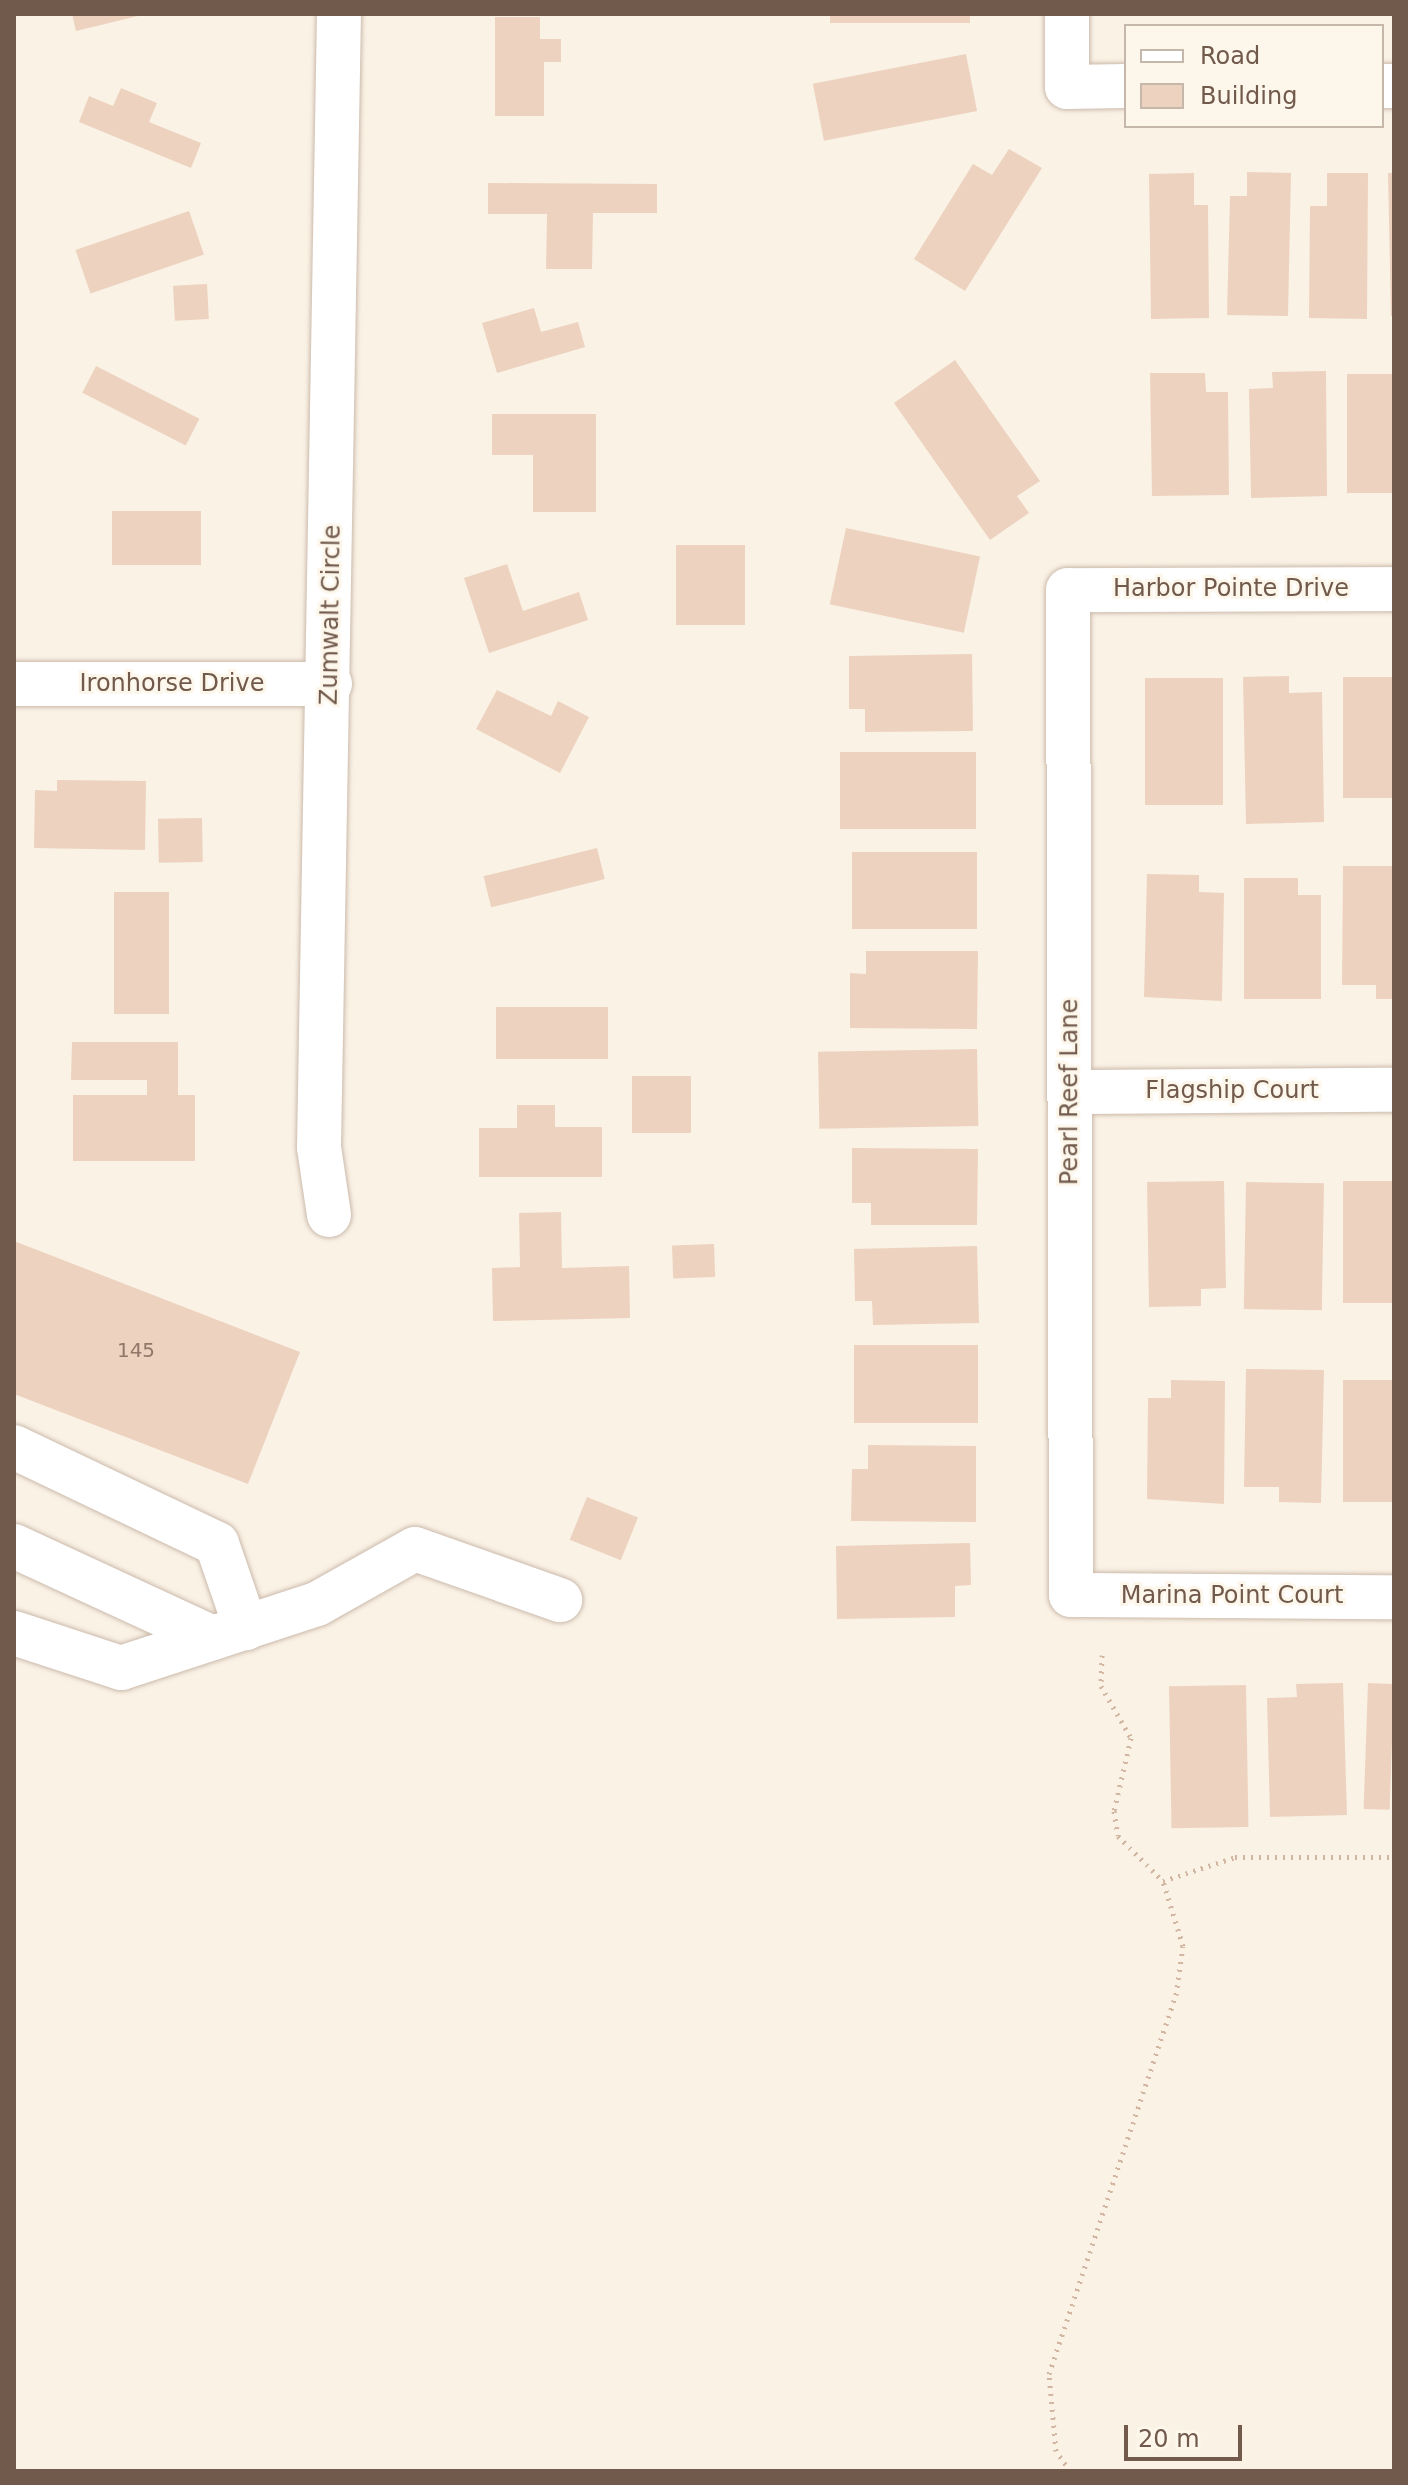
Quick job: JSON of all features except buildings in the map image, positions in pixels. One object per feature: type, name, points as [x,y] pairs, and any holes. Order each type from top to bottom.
[{"type":"street","name":"Zumwalt Circle","points":[[329,1215],[319,1147],[330,684],[339,14]]},
{"type":"street","points":[[1067,14],[1067,87],[1124,86]]},
{"type":"street","name":"Harbor Pointe Drive","points":[[1068,590],[1394,589]]},
{"type":"street","name":"Pearl Reef Lane","points":[[1068,590],[1071,1595]]},
{"type":"street","name":"Ironhorse Drive","points":[[14,684],[330,684]]},
{"type":"street","name":"Flagship Court","points":[[1070,1092],[1394,1090]]},
{"type":"street","points":[[14,1447],[217,1544],[229,1633]]},
{"type":"street","points":[[14,1546],[229,1633]]},
{"type":"street","points":[[14,1633],[121,1668],[317,1604],[415,1549],[560,1600]]},
{"type":"street","name":"Marina Point Court","points":[[1071,1595],[1394,1597]]},
{"type":"path","points":[[1070,2471],[1056,2451],[1049,2374],[1176,1995],[1182,1937],[1163,1881],[1118,1836],[1114,1811],[1131,1738],[1101,1686],[1102,1655]]},
{"type":"path","points":[[1163,1881],[1184,1868],[1235,1857],[1394,1857]]}]
